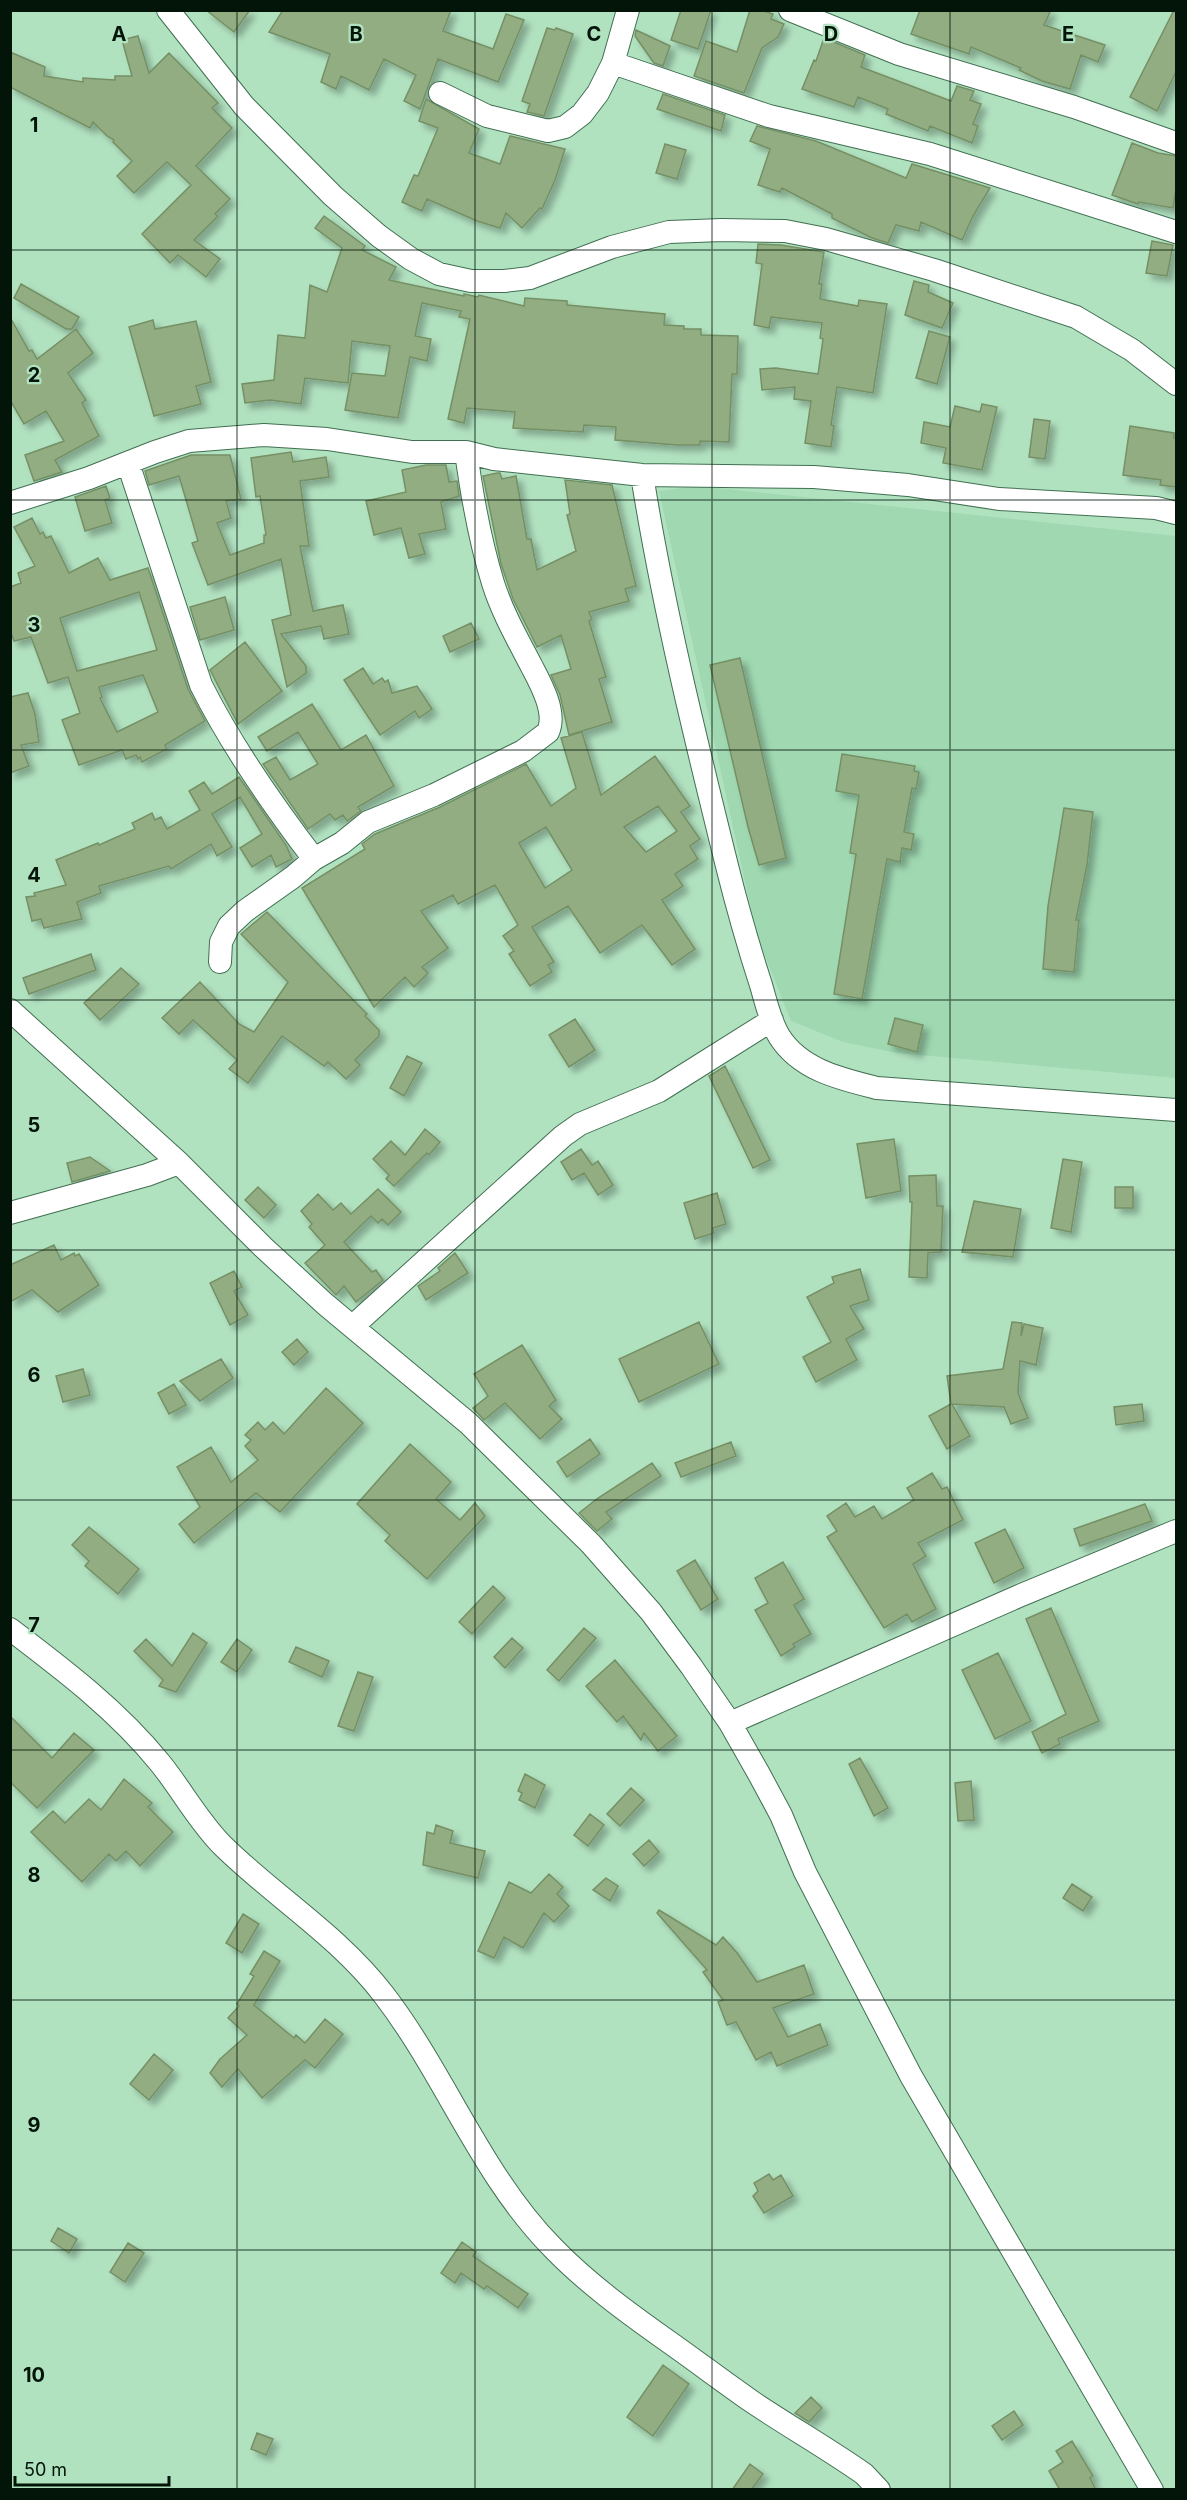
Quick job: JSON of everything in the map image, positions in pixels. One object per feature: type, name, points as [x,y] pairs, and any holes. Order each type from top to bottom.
[{"type":"street","points":[[168,10],[244,106],[333,196],[379,236],[411,259],[439,274],[471,281],[530,278],[612,247],[669,232],[785,231],[826,239],[934,270],[1076,317],[1132,350],[1176,384]]},
{"type":"street","points":[[440,93],[487,116],[548,131],[565,128],[582,114],[598,93],[613,63],[628,10]]},
{"type":"street","points":[[790,10],[899,54],[1074,107],[1176,142]]},
{"type":"street","points":[[613,63],[770,116],[930,154],[1176,232]]},
{"type":"street","points":[[10,503],[189,441],[264,435],[327,439],[412,452],[466,452],[494,459],[642,475],[814,477],[908,485],[999,499],[1156,508],[1176,513]]},
{"type":"street","points":[[220,962],[221,942],[229,926],[244,911],[293,878],[314,859],[342,843],[368,822],[434,795],[523,751],[545,736],[551,725],[541,684],[513,631],[493,584],[471,490],[466,452]]},
{"type":"street","points":[[128,463],[201,685],[262,788],[314,859]]},
{"type":"street","points":[[642,475],[662,585],[705,777],[742,927],[772,1020],[780,1037],[795,1054],[815,1068],[839,1079],[877,1088],[1176,1110]]},
{"type":"street","points":[[10,1010],[179,1163],[263,1247],[468,1424],[591,1544],[651,1612],[730,1724],[781,1815],[805,1872],[911,2076],[1152,2490]]},
{"type":"street","points":[[353,1326],[450,1235],[563,1136],[580,1124],[659,1091],[772,1020]]},
{"type":"street","points":[[10,1213],[179,1163]]},
{"type":"street","points":[[730,1724],[1019,1596],[1176,1531]]},
{"type":"street","points":[[10,1629],[87,1689],[162,1766],[195,1814],[224,1848],[318,1926],[383,1993],[430,2063],[489,2169],[551,2247],[593,2286],[638,2320],[749,2399],[864,2474],[879,2490]]},
{"type":"shaded area","points":[[698,486],[1176,536],[1176,1078],[897,1053],[843,1042],[791,1021],[757,936],[659,491]]},
{"type":"building","points":[[206,10],[250,10],[234,32]]},
{"type":"building","points":[[283,10],[451,10],[443,31],[493,49],[506,14],[524,20],[498,82],[438,59],[420,109],[404,101],[416,75],[384,59],[369,90],[341,76],[336,89],[321,82],[330,54],[269,32]]},
{"type":"building","points":[[681,10],[711,10],[698,49],[671,40]]},
{"type":"building","points":[[750,10],[761,10],[773,14],[771,19],[784,24],[778,37],[762,48],[744,93],[694,76],[706,41],[737,52]]},
{"type":"building","points":[[920,10],[1051,10],[1044,25],[1105,45],[1098,62],[1081,55],[1070,89],[1042,81],[1019,70],[1021,68],[971,47],[969,54],[911,34]]},
{"type":"building","points":[[1176,10],[1176,72],[1157,111],[1130,97]]},
{"type":"building","points":[[547,28],[555,30],[556,28],[573,34],[544,116],[527,112],[530,104],[522,101]]},
{"type":"building","points":[[636,30],[670,46],[663,66],[654,63],[635,36]]},
{"type":"building","points":[[138,36],[149,73],[169,53],[218,103],[212,108],[232,128],[196,166],[230,199],[215,214],[218,216],[194,240],[220,259],[206,277],[178,255],[170,263],[142,234],[191,185],[167,162],[134,193],[117,176],[132,161],[113,142],[114,140],[93,122],[90,128],[10,87],[10,52],[45,67],[44,76],[83,82],[83,78],[115,80],[115,76],[132,76],[122,40]]},
{"type":"building","points":[[824,38],[865,55],[861,67],[951,101],[957,86],[974,91],[970,100],[981,104],[973,124],[978,126],[972,143],[930,126],[928,131],[886,114],[888,109],[858,97],[854,107],[802,89]]},
{"type":"building","points":[[663,94],[725,115],[721,131],[657,109]]},
{"type":"building","points":[[426,99],[479,129],[469,153],[500,164],[510,136],[565,149],[542,209],[540,208],[522,228],[506,213],[500,228],[477,221],[427,199],[422,211],[402,202],[414,175],[418,176],[438,128],[419,121]]},
{"type":"building","points":[[757,126],[816,141],[906,178],[912,164],[990,188],[962,240],[921,222],[919,231],[896,225],[888,243],[872,238],[832,218],[832,214],[782,188],[780,192],[758,185],[770,149],[750,141]]},
{"type":"building","points":[[1132,143],[1158,153],[1176,156],[1176,188],[1173,208],[1139,202],[1138,204],[1112,195]]},
{"type":"building","points":[[665,144],[686,150],[677,179],[656,173]]},
{"type":"building","points":[[324,216],[365,246],[362,250],[396,267],[389,280],[464,296],[464,294],[478,297],[479,295],[524,306],[525,298],[567,301],[567,305],[665,314],[664,325],[684,326],[684,329],[701,329],[701,335],[738,336],[737,374],[732,374],[729,442],[700,441],[700,445],[677,445],[615,440],[616,427],[584,425],[583,432],[513,428],[515,412],[467,408],[464,423],[448,419],[470,319],[459,317],[461,311],[422,303],[415,336],[431,339],[427,361],[410,357],[398,418],[345,410],[352,373],[385,376],[390,346],[352,341],[348,383],[305,378],[301,404],[270,400],[245,403],[242,384],[274,380],[278,335],[305,338],[310,285],[327,292],[342,248],[315,228]]},
{"type":"building","points":[[1152,241],[1173,245],[1167,276],[1146,273]]},
{"type":"building","points":[[758,244],[824,252],[819,284],[822,284],[820,299],[858,306],[859,300],[887,304],[873,393],[837,387],[831,425],[834,426],[831,447],[805,443],[811,401],[794,399],[795,387],[762,390],[760,369],[776,368],[818,374],[823,339],[820,338],[822,323],[771,317],[769,328],[754,325],[762,264],[756,263]]},
{"type":"building","points":[[914,281],[929,285],[928,292],[953,303],[942,328],[905,315]]},
{"type":"building","points":[[21,284],[79,317],[72,329],[66,329],[14,298]]},
{"type":"building","points":[[10,317],[29,351],[32,350],[37,359],[76,329],[93,353],[68,373],[86,400],[82,403],[99,436],[55,460],[62,472],[34,481],[25,455],[64,441],[46,411],[24,424],[10,400]]},
{"type":"building","points":[[153,320],[155,329],[196,321],[211,382],[196,386],[201,404],[154,416],[129,327]]},
{"type":"building","points":[[929,331],[950,337],[937,384],[916,378]]},
{"type":"building","points":[[982,404],[997,407],[982,470],[943,463],[946,448],[921,443],[924,422],[950,427],[955,406],[980,412]]},
{"type":"building","points":[[1034,419],[1050,421],[1045,459],[1029,457]]},
{"type":"building","points":[[1130,426],[1174,433],[1174,438],[1176,438],[1176,487],[1160,485],[1161,480],[1123,475]]},
{"type":"building","points":[[291,452],[293,462],[326,457],[329,477],[300,481],[309,546],[300,546],[313,611],[343,605],[349,634],[324,639],[321,626],[281,634],[306,666],[306,673],[287,687],[272,620],[291,615],[281,559],[208,585],[192,543],[198,541],[179,476],[149,485],[145,471],[191,455],[230,455],[241,499],[226,501],[231,518],[217,523],[230,555],[264,543],[264,535],[266,535],[260,496],[256,497],[251,458]]},
{"type":"building","points":[[426,465],[446,465],[449,482],[457,481],[459,496],[441,502],[446,529],[419,534],[425,554],[409,558],[401,528],[374,535],[366,501],[406,492],[402,470]]},
{"type":"building","points":[[500,473],[502,479],[516,476],[527,539],[531,539],[537,570],[576,551],[567,515],[570,514],[565,480],[612,485],[636,586],[625,589],[629,601],[589,612],[592,619],[589,621],[606,677],[599,679],[612,722],[569,735],[560,695],[551,675],[571,669],[561,635],[537,647],[513,599],[501,564],[483,476]]},
{"type":"building","points":[[106,486],[110,498],[105,500],[112,523],[85,531],[75,497]]},
{"type":"building","points":[[32,518],[40,534],[43,532],[46,538],[51,536],[69,573],[98,558],[110,580],[148,568],[188,689],[205,721],[165,745],[167,749],[142,762],[136,755],[126,759],[122,750],[79,765],[62,720],[80,713],[68,677],[48,683],[31,637],[14,641],[10,630],[10,587],[21,583],[18,573],[35,566],[14,527]],"holes":[[[139,592],[157,650],[77,671],[60,618]],[[143,675],[158,712],[117,732],[100,698],[102,697],[99,687]]]},
{"type":"building","points":[[225,597],[234,630],[200,640],[190,607]]},
{"type":"building","points":[[471,623],[479,639],[450,652],[443,636]]},
{"type":"building","points":[[245,642],[282,691],[238,724],[210,670]]},
{"type":"building","points":[[740,658],[786,858],[759,865],[710,665]]},
{"type":"building","points":[[363,668],[373,684],[382,678],[385,682],[388,680],[392,693],[417,686],[432,709],[419,718],[415,711],[380,735],[344,680]]},
{"type":"building","points":[[28,693],[35,714],[39,742],[21,745],[29,766],[10,773],[10,697]]},
{"type":"building","points":[[312,704],[341,750],[366,735],[394,786],[358,807],[361,811],[347,821],[343,815],[335,820],[330,814],[308,829],[263,764],[276,757],[290,780],[318,764],[298,732],[267,751],[258,737]]},
{"type":"building","points":[[582,732],[601,795],[655,756],[690,806],[681,812],[700,839],[690,846],[698,859],[675,874],[683,886],[662,900],[695,949],[672,965],[642,925],[600,953],[568,906],[532,927],[554,962],[548,965],[552,972],[530,986],[509,954],[514,951],[503,936],[518,925],[495,885],[458,904],[453,895],[421,911],[448,948],[422,967],[428,973],[414,987],[405,977],[374,1007],[302,888],[365,849],[362,844],[375,834],[440,807],[526,764],[551,806],[576,788],[561,738]],"holes":[[[658,806],[677,831],[646,852],[624,827]],[[546,827],[572,870],[545,888],[519,843]]]},
{"type":"building","points":[[842,754],[915,766],[914,771],[919,772],[916,789],[912,788],[904,832],[914,834],[911,850],[902,848],[900,862],[887,859],[862,999],[834,994],[856,854],[850,853],[859,795],[836,791]]},
{"type":"building","points":[[239,777],[286,845],[292,859],[276,867],[271,855],[252,867],[240,848],[262,834],[240,797],[212,814],[232,847],[217,856],[211,844],[171,869],[169,866],[99,886],[101,893],[77,902],[82,919],[44,928],[41,919],[32,921],[26,897],[66,885],[56,860],[135,829],[132,823],[152,813],[155,820],[161,817],[167,829],[200,810],[189,791],[204,782],[212,794]]},
{"type":"building","points":[[1064,808],[1093,812],[1087,865],[1076,920],[1079,920],[1074,972],[1043,969],[1048,906]]},
{"type":"building","points":[[267,912],[367,1014],[365,1016],[379,1030],[379,1036],[355,1060],[360,1065],[346,1079],[328,1062],[324,1066],[282,1036],[248,1083],[229,1069],[237,1060],[193,1020],[179,1034],[162,1018],[200,982],[239,1024],[254,1032],[288,982],[241,934]]},
{"type":"building","points":[[91,954],[96,970],[29,994],[23,978]]},
{"type":"building","points":[[121,968],[139,984],[100,1020],[84,1003]]},
{"type":"building","points":[[895,1018],[923,1025],[917,1052],[888,1044]]},
{"type":"building","points":[[575,1019],[595,1050],[569,1067],[549,1035]]},
{"type":"building","points":[[407,1056],[422,1063],[404,1096],[390,1088]]},
{"type":"building","points":[[725,1066],[770,1160],[753,1168],[709,1076]]},
{"type":"building","points":[[425,1129],[440,1142],[394,1186],[386,1179],[389,1175],[373,1159],[391,1141],[405,1155]]},
{"type":"building","points":[[894,1139],[901,1191],[866,1198],[857,1144]]},
{"type":"building","points":[[581,1149],[592,1165],[598,1161],[613,1185],[598,1195],[584,1173],[572,1180],[561,1162]]},
{"type":"building","points":[[90,1157],[110,1171],[72,1182],[67,1163]]},
{"type":"building","points":[[1063,1159],[1082,1162],[1071,1232],[1051,1228]]},
{"type":"building","points":[[936,1175],[937,1206],[943,1206],[941,1252],[928,1253],[927,1278],[909,1277],[912,1202],[910,1202],[909,1176]]},
{"type":"building","points":[[258,1187],[276,1205],[264,1218],[245,1200]]},
{"type":"building","points":[[1115,1187],[1133,1187],[1133,1208],[1115,1208]]},
{"type":"building","points":[[378,1189],[401,1212],[388,1225],[382,1219],[378,1223],[371,1216],[344,1242],[372,1272],[376,1270],[383,1280],[356,1302],[344,1286],[336,1295],[305,1263],[325,1245],[309,1227],[312,1224],[301,1211],[318,1194],[333,1210],[341,1203],[351,1214]]},
{"type":"building","points":[[717,1193],[726,1224],[713,1228],[714,1233],[695,1239],[684,1203]]},
{"type":"building","points":[[974,1201],[1021,1209],[1013,1257],[962,1252]]},
{"type":"building","points":[[54,1245],[61,1260],[74,1253],[75,1256],[79,1254],[99,1285],[58,1312],[32,1290],[10,1302],[10,1265]]},
{"type":"building","points":[[455,1253],[468,1273],[426,1300],[418,1286],[440,1271],[438,1268]]},
{"type":"building","points":[[860,1269],[869,1300],[850,1306],[864,1329],[846,1339],[857,1360],[816,1382],[803,1357],[831,1342],[807,1297],[834,1283],[832,1277]]},
{"type":"building","points":[[234,1271],[242,1287],[234,1291],[248,1315],[230,1325],[210,1283]]},
{"type":"building","points":[[699,1322],[719,1364],[639,1402],[619,1359]]},
{"type":"building","points":[[1012,1322],[1022,1323],[1021,1336],[1024,1324],[1043,1328],[1036,1365],[1020,1361],[1018,1393],[1028,1418],[1011,1424],[1004,1407],[952,1404],[970,1436],[947,1449],[929,1416],[951,1404],[947,1376],[1003,1369]]},
{"type":"building","points":[[297,1339],[308,1352],[294,1365],[282,1352]]},
{"type":"building","points":[[522,1345],[556,1400],[549,1406],[562,1419],[540,1439],[505,1403],[484,1420],[473,1408],[488,1396],[474,1374]]},
{"type":"building","points":[[221,1359],[233,1378],[200,1401],[180,1381]]},
{"type":"building","points":[[83,1369],[90,1395],[63,1402],[56,1376]]},
{"type":"building","points":[[174,1384],[186,1405],[169,1414],[158,1393]]},
{"type":"building","points":[[326,1388],[363,1423],[280,1512],[256,1493],[194,1543],[179,1524],[200,1507],[177,1467],[211,1447],[231,1482],[258,1460],[245,1446],[251,1440],[245,1435],[258,1422],[265,1430],[273,1422],[284,1434]]},
{"type":"building","points":[[1142,1404],[1144,1421],[1116,1425],[1114,1407]]},
{"type":"building","points":[[590,1439],[600,1454],[567,1477],[557,1462]]},
{"type":"building","points":[[731,1442],[736,1456],[681,1477],[675,1463]]},
{"type":"building","points":[[410,1444],[451,1482],[436,1499],[460,1520],[475,1503],[485,1516],[427,1579],[385,1541],[390,1535],[357,1504]]},
{"type":"building","points":[[652,1463],[661,1476],[606,1512],[612,1519],[597,1531],[579,1513],[598,1498]]},
{"type":"building","points":[[932,1473],[942,1489],[947,1487],[963,1520],[918,1543],[926,1556],[913,1564],[936,1609],[912,1622],[907,1614],[884,1628],[827,1537],[837,1531],[827,1516],[846,1503],[855,1517],[874,1506],[882,1519],[914,1500],[907,1488]]},
{"type":"building","points":[[1145,1504],[1152,1521],[1080,1546],[1074,1529]]},
{"type":"building","points":[[89,1527],[139,1569],[118,1594],[85,1566],[89,1561],[72,1545]]},
{"type":"building","points":[[1005,1529],[1024,1568],[994,1583],[975,1543]]},
{"type":"building","points":[[695,1560],[718,1599],[701,1610],[677,1571]]},
{"type":"building","points":[[783,1562],[804,1599],[794,1605],[811,1634],[793,1644],[795,1647],[781,1656],[755,1610],[768,1603],[755,1578]]},
{"type":"building","points":[[493,1586],[505,1598],[472,1634],[459,1622]]},
{"type":"building","points":[[1051,1608],[1099,1721],[1058,1739],[1060,1744],[1042,1753],[1032,1732],[1066,1714],[1026,1619]]},
{"type":"building","points":[[584,1628],[596,1638],[559,1681],[547,1670]]},
{"type":"building","points":[[193,1633],[207,1643],[176,1692],[159,1686],[163,1680],[134,1651],[146,1639],[172,1666]]},
{"type":"building","points":[[512,1638],[523,1648],[505,1668],[494,1657]]},
{"type":"building","points":[[237,1639],[252,1650],[237,1672],[221,1662]]},
{"type":"building","points":[[296,1647],[329,1661],[322,1677],[289,1662]]},
{"type":"building","points":[[998,1653],[1031,1721],[995,1739],[962,1670]]},
{"type":"building","points":[[615,1660],[677,1736],[658,1751],[644,1733],[641,1740],[623,1716],[617,1722],[586,1686]]},
{"type":"building","points":[[358,1672],[373,1677],[354,1731],[338,1726]]},
{"type":"building","points":[[10,1716],[52,1758],[74,1733],[94,1750],[37,1808],[10,1782]]},
{"type":"building","points":[[860,1758],[888,1808],[874,1816],[849,1764]]},
{"type":"building","points":[[525,1774],[545,1785],[535,1808],[519,1800],[522,1793],[518,1791]]},
{"type":"building","points":[[124,1779],[152,1803],[148,1807],[173,1832],[140,1866],[126,1851],[116,1861],[109,1854],[82,1882],[31,1832],[53,1811],[65,1823],[89,1799],[101,1810]]},
{"type":"building","points":[[971,1781],[974,1820],[958,1821],[955,1783]]},
{"type":"building","points":[[631,1788],[644,1800],[620,1826],[607,1814]]},
{"type":"building","points":[[590,1814],[604,1825],[588,1846],[574,1835]]},
{"type":"building","points":[[436,1825],[453,1831],[450,1843],[485,1851],[478,1878],[423,1865],[427,1832],[434,1834]]},
{"type":"building","points":[[649,1840],[659,1852],[644,1866],[633,1854]]},
{"type":"building","points":[[549,1874],[563,1887],[557,1894],[569,1906],[554,1922],[544,1913],[523,1948],[504,1937],[494,1958],[478,1951],[509,1882],[531,1893]]},
{"type":"building","points":[[606,1878],[618,1886],[610,1901],[593,1890]]},
{"type":"building","points":[[1072,1884],[1092,1897],[1083,1911],[1063,1898]]},
{"type":"building","points":[[659,1910],[716,1945],[723,1937],[757,1982],[804,1965],[814,1994],[773,2008],[788,2037],[820,2024],[828,2045],[777,2066],[771,2052],[756,2060],[736,2022],[727,2025],[718,2002],[723,2000],[703,1972],[707,1970],[657,1913]]},
{"type":"building","points":[[243,1914],[259,1924],[242,1953],[226,1943]]},
{"type":"building","points":[[264,1951],[280,1961],[254,2005],[294,2038],[296,2035],[305,2043],[325,2019],[343,2034],[315,2068],[305,2060],[262,2098],[238,2069],[222,2087],[210,2073],[220,2059],[247,2035],[228,2018],[239,2006],[237,2004],[254,1976],[250,1974]]},
{"type":"building","points":[[154,2054],[173,2070],[149,2100],[130,2084]]},
{"type":"building","points":[[769,2174],[773,2180],[781,2175],[793,2196],[764,2213],[753,2196],[758,2191],[754,2183]]},
{"type":"building","points":[[58,2228],[77,2239],[69,2253],[51,2241]]},
{"type":"building","points":[[462,2242],[476,2252],[473,2256],[528,2294],[518,2308],[487,2286],[484,2289],[461,2273],[455,2283],[441,2273]]},
{"type":"building","points":[[128,2243],[144,2253],[125,2282],[110,2272]]},
{"type":"building","points":[[663,2365],[689,2384],[653,2436],[627,2417]]},
{"type":"building","points":[[811,2397],[822,2408],[809,2422],[795,2413]]},
{"type":"building","points":[[1014,2411],[1023,2425],[1002,2440],[992,2426]]},
{"type":"building","points":[[257,2433],[273,2439],[266,2455],[251,2449]]},
{"type":"building","points":[[1072,2441],[1093,2476],[1090,2478],[1096,2490],[1060,2490],[1049,2471],[1063,2462],[1056,2451]]},
{"type":"building","points":[[750,2464],[763,2474],[751,2490],[732,2490]]}]
